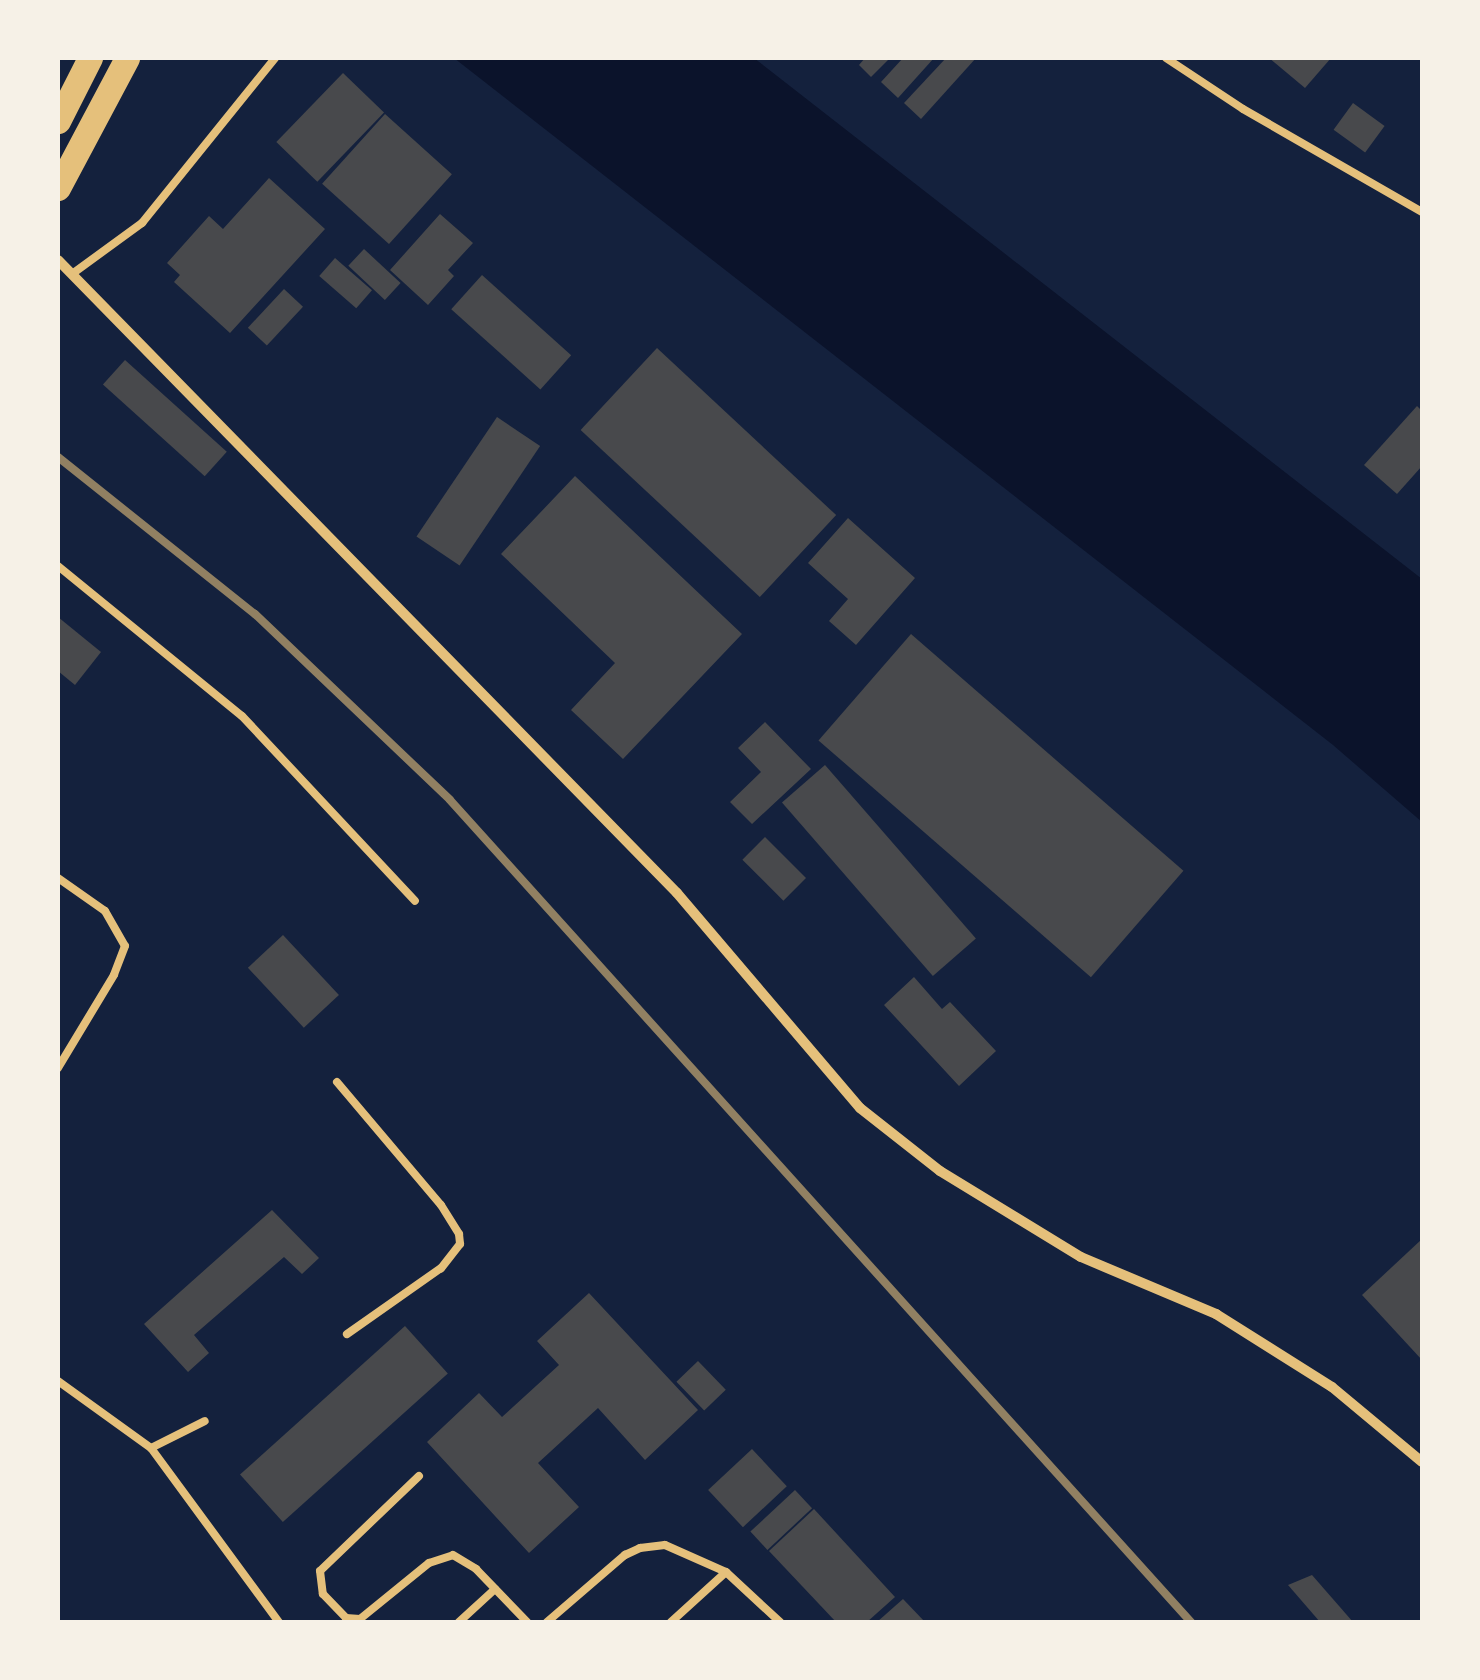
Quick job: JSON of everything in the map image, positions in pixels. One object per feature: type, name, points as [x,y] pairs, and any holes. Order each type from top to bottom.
[{"type":"main road","points":[[58,122],[90,58]]},
{"type":"main road","points":[[58,188],[126,58]]},
{"type":"street","points":[[58,260],[677,893],[860,1108],[940,1171],[1081,1257],[1216,1314],[1332,1387],[1422,1462]]},
{"type":"lane","points":[[72,274],[142,224],[274,58]]},
{"type":"lane","points":[[1166,58],[1244,110],[1422,212]]},
{"type":"lane","points":[[58,566],[242,716],[415,900]]},
{"type":"lane","points":[[58,878],[105,911],[125,946],[114,975],[58,1068]]},
{"type":"lane","points":[[337,1082],[441,1205],[459,1234],[460,1244],[442,1268],[347,1334]]},
{"type":"lane","points":[[58,1381],[150,1448],[279,1622]]},
{"type":"lane","points":[[150,1448],[205,1421]]},
{"type":"lane","points":[[419,1476],[320,1571],[322,1594],[346,1618],[360,1620],[429,1563],[453,1555],[465,1560],[526,1622]]},
{"type":"lane","points":[[547,1622],[640,1548],[679,1549],[726,1572],[780,1622]]},
{"type":"lane","points":[[671,1622],[726,1572]]},
{"type":"lane","points":[[459,1622],[495,1589]]},
{"type":"water","points":[[454,58],[754,58],[1422,579],[1422,822],[1333,745]]},
{"type":"building","points":[[865,58],[890,58],[871,77],[859,65]]},
{"type":"building","points":[[903,58],[934,58],[898,98],[881,82]]},
{"type":"building","points":[[946,58],[976,58],[921,119],[904,103]]},
{"type":"building","points":[[1269,58],[1331,58],[1305,88]]},
{"type":"building","points":[[343,73],[384,113],[317,182],[276,142]]},
{"type":"building","points":[[1353,103],[1385,126],[1365,153],[1334,130]]},
{"type":"building","points":[[385,114],[452,174],[389,244],[322,184]]},
{"type":"building","points":[[269,178],[325,229],[230,333],[174,282],[180,275],[167,263],[209,216],[223,229]]},
{"type":"building","points":[[440,214],[473,243],[448,270],[454,276],[428,305],[390,270]]},
{"type":"building","points":[[364,249],[401,283],[385,300],[348,266]]},
{"type":"building","points":[[335,258],[372,290],[356,308],[319,276]]},
{"type":"building","points":[[482,275],[571,355],[540,389],[451,309]]},
{"type":"building","points":[[284,289],[303,307],[267,345],[248,328]]},
{"type":"building","points":[[657,348],[836,515],[760,597],[581,430]]},
{"type":"building","points":[[125,360],[227,452],[205,476],[103,385]]},
{"type":"building","points":[[1417,406],[1422,411],[1422,466],[1397,494],[1364,465]]},
{"type":"building","points":[[497,417],[540,446],[460,565],[416,536]]},
{"type":"building","points":[[575,476],[742,634],[623,759],[571,710],[615,663],[501,554]]},
{"type":"building","points":[[848,518],[915,578],[856,645],[829,621],[848,599],[808,563]]},
{"type":"building","points":[[58,617],[101,652],[75,685],[58,671]]},
{"type":"building","points":[[911,634],[1183,871],[1091,977],[818,740]]},
{"type":"building","points":[[765,722],[811,769],[752,824],[730,802],[761,772],[738,748]]},
{"type":"building","points":[[825,765],[976,939],[933,976],[782,802]]},
{"type":"building","points":[[765,837],[806,878],[783,901],[742,860]]},
{"type":"building","points":[[283,935],[339,995],[304,1028],[248,968]]},
{"type":"building","points":[[914,977],[942,1009],[950,1002],[996,1051],[959,1086],[884,1005]]},
{"type":"building","points":[[272,1210],[319,1258],[302,1274],[284,1257],[194,1335],[209,1353],[188,1372],[144,1324]]},
{"type":"building","points":[[1422,1239],[1422,1360],[1362,1295]]},
{"type":"building","points":[[589,1293],[698,1410],[645,1460],[598,1408],[538,1463],[579,1507],[529,1553],[427,1442],[479,1393],[502,1417],[559,1365],[537,1341]]},
{"type":"building","points":[[405,1326],[448,1374],[283,1522],[240,1475]]},
{"type":"building","points":[[698,1361],[726,1390],[704,1411],[676,1382]]},
{"type":"building","points":[[752,1449],[787,1486],[743,1527],[708,1490]]},
{"type":"building","points":[[795,1490],[812,1508],[767,1550],[750,1532]]},
{"type":"building","points":[[814,1509],[895,1597],[867,1622],[836,1622],[769,1551]]},
{"type":"building","points":[[1312,1575],[1353,1622],[1320,1622],[1288,1585]]},
{"type":"building","points":[[903,1599],[925,1622],[877,1622]]},
{"type":"railway","points":[[58,457],[255,614],[450,800],[1191,1622]]}]
